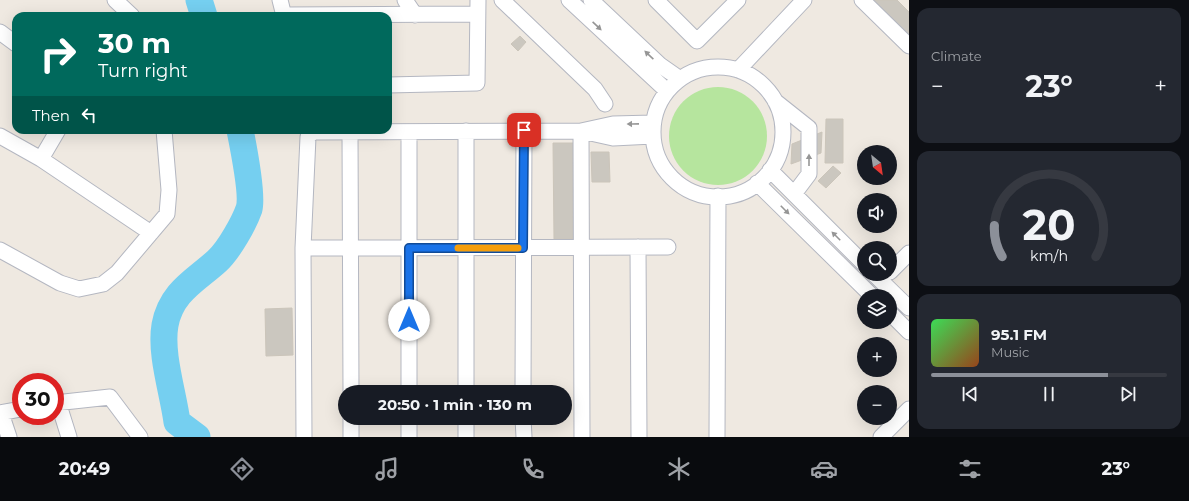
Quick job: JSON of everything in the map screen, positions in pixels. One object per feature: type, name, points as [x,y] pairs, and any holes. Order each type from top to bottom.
[{"type":"street","points":[[115,0],[128,12]]},
{"type":"street","points":[[280,0],[283,12]]},
{"type":"street","points":[[405,0],[415,15]]},
{"type":"street","points":[[502,0],[595,89],[605,104]]},
{"type":"street","points":[[569,0],[667,91]]},
{"type":"street","points":[[591,0],[660,65],[680,79]]},
{"type":"street","points":[[656,0],[697,41],[738,0]]},
{"type":"street","points":[[738,70],[804,0]]},
{"type":"street","points":[[862,0],[909,46]]},
{"type":"street","points":[[392,15],[415,15],[477,7],[476,83],[392,85]]},
{"type":"street","points":[[0,32],[12,41]]},
{"type":"street","points":[[774,100],[782,123],[780,148],[770,170],[757,183],[738,193],[718,196],[697,193],[678,183],[670,175],[658,157],[653,130],[656,112],[667,91],[680,79],[690,73],[708,68],[726,67],[738,70],[759,82],[774,100],[810,128],[809,174],[794,194]]},
{"type":"street","points":[[392,132],[524,130],[581,131],[613,124],[653,130]]},
{"type":"street","points":[[523,385],[524,130]]},
{"type":"street","points":[[466,131],[466,385]]},
{"type":"street","points":[[581,131],[582,437]]},
{"type":"street","points":[[409,132],[409,385]]},
{"type":"street","points":[[40,160],[56,134]]},
{"type":"street","points":[[0,250],[60,283],[79,289],[102,284],[118,273],[167,214],[169,190],[164,134]]},
{"type":"street","points":[[304,437],[303,248],[308,137],[311,134]]},
{"type":"street","points":[[350,134],[351,385]]},
{"type":"street","points":[[0,136],[40,160],[151,233]]},
{"type":"street","points":[[770,170],[857,257]]},
{"type":"street","points":[[757,183],[865,289]]},
{"type":"street","points":[[717,437],[718,196]]},
{"type":"street","points":[[638,247],[638,437]]},
{"type":"street","points":[[303,248],[668,247]]},
{"type":"street","points":[[897,263],[909,253]]},
{"type":"street","points":[[888,281],[909,308]]},
{"type":"street","points":[[897,320],[909,332]]},
{"type":"street","points":[[64,401],[110,397],[140,437]]},
{"type":"street","points":[[881,437],[909,409]]},
{"type":"street","points":[[8,437],[1,413],[12,411]]},
{"type":"street","points":[[64,422],[70,437]]},
{"type":"street","points":[[351,425],[352,437]]},
{"type":"street","points":[[409,425],[409,437]]},
{"type":"street","points":[[466,425],[466,437]]},
{"type":"street","points":[[524,425],[524,437]]},
{"type":"green space","points":[[718,87],[737,91],[753,101],[763,117],[767,136],[763,155],[753,171],[737,181],[718,185],[699,181],[683,171],[673,155],[669,136],[673,117],[683,101],[699,91]]},
{"type":"building","points":[[873,0],[897,0],[909,12],[909,36]]},
{"type":"building","points":[[520,36],[526,42],[518,51],[511,44]]},
{"type":"building","points":[[826,119],[843,119],[843,163],[825,163]]},
{"type":"building","points":[[822,132],[821,153],[791,164],[792,144]]},
{"type":"building","points":[[553,143],[573,143],[573,239],[554,239]]},
{"type":"building","points":[[591,152],[609,152],[610,182],[592,182]]},
{"type":"building","points":[[833,166],[841,173],[826,188],[818,181]]},
{"type":"building","points":[[292,308],[293,355],[266,356],[265,309]]},
{"type":"waterway","points":[[199,0],[203,12]]},
{"type":"waterway","points":[[197,437],[177,422],[164,348],[165,325],[168,314],[178,296],[192,281],[222,256],[236,236],[249,209],[249,182],[241,134]]},
{"type":"slow traffic","points":[[458,248],[518,248]]},
{"type":"route","points":[[409,320],[409,248],[523,248],[524,130]]}]
